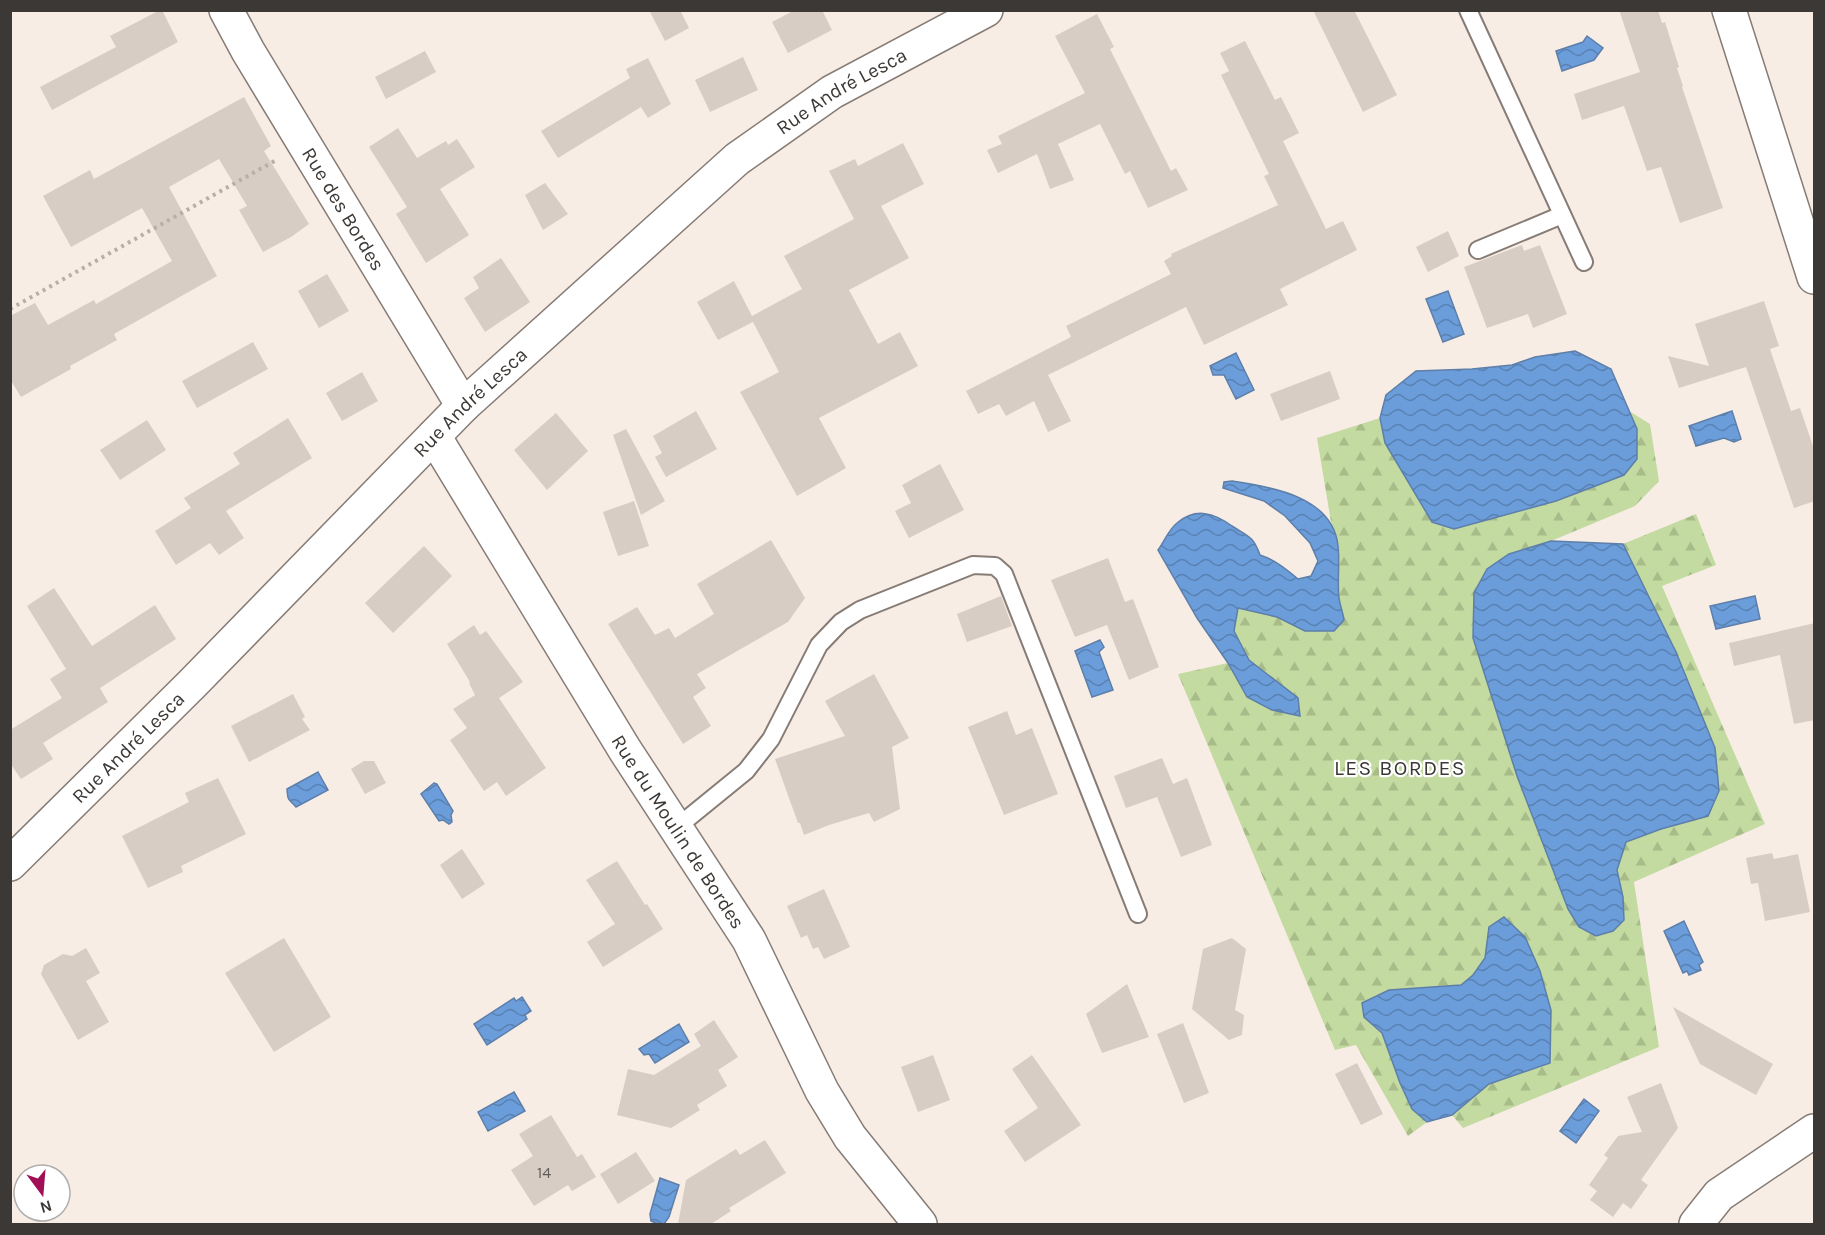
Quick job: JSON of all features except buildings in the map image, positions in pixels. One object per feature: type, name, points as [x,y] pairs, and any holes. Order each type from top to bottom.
[{"type":"street","name":"Rue des Bordes","points":[[226,10],[463,406]]},
{"type":"street","name":"Rue André Lesca","points":[[10,864],[192,684],[463,406],[737,159],[832,92],[986,10]]},
{"type":"street","points":[[1729,10],[1815,277]]},
{"type":"street","name":"Rue du Moulin de Bordes","points":[[434,436],[625,750],[749,940],[822,1091],[850,1137],[920,1224]]},
{"type":"street","points":[[1696,1224],[1719,1195],[1815,1131]]},
{"type":"lane","points":[[1468,10],[1584,262]]},
{"type":"lane","points":[[1478,250],[1562,215]]},
{"type":"lane","points":[[676,828],[746,771],[771,738],[819,645],[841,622],[860,610],[973,565],[995,567],[1004,574],[1138,914]]},
{"type":"path","points":[[10,309],[305,144]]},
{"type":"green space","points":[[1629,411],[1650,424],[1659,481],[1635,506],[1551,541],[1509,554],[1579,926],[1596,936],[1613,931],[1623,897],[1617,870],[1626,842],[1661,829],[1719,791],[1715,748],[1676,652],[1623,544],[1696,514],[1716,565],[1662,586],[1765,824],[1634,882],[1659,1047],[1463,1128],[1452,1115],[1489,1084],[1550,1063],[1489,927],[1485,958],[1473,975],[1461,985],[1389,990],[1364,1017],[1382,1033],[1412,1109],[1427,1122],[1408,1136],[1356,1045],[1335,1050],[1178,674],[1228,663],[1247,697],[1297,698],[1249,660],[1234,631],[1238,608],[1277,617],[1305,631],[1344,620],[1339,598],[1338,545],[1331,522],[1317,438],[1380,418],[1385,443],[1432,522],[1637,429]]},
{"type":"water","points":[[1587,36],[1603,48],[1594,60],[1562,71],[1556,51],[1583,42]]},
{"type":"water","points":[[1448,291],[1464,334],[1443,342],[1426,299]]},
{"type":"water","points":[[1575,351],[1611,369],[1637,429],[1637,459],[1624,475],[1556,501],[1454,529],[1432,522],[1385,443],[1380,418],[1386,395],[1416,371],[1512,365],[1535,357]]},
{"type":"water","points":[[1236,353],[1254,390],[1236,399],[1224,375],[1213,375],[1210,366]]},
{"type":"water","points":[[1732,411],[1741,439],[1734,442],[1724,438],[1696,446],[1689,426]]},
{"type":"water","points":[[1232,481],[1282,491],[1298,497],[1313,505],[1334,529],[1339,552],[1339,598],[1344,620],[1334,631],[1305,631],[1277,617],[1238,608],[1234,631],[1249,660],[1298,698],[1300,716],[1272,710],[1247,697],[1228,663],[1197,618],[1158,550],[1169,532],[1184,518],[1198,513],[1212,515],[1253,540],[1260,555],[1285,568],[1298,579],[1311,576],[1318,561],[1310,543],[1285,516],[1264,501],[1223,488],[1224,482]]},
{"type":"water","points":[[1551,541],[1623,544],[1676,652],[1715,748],[1719,791],[1708,816],[1661,829],[1626,842],[1617,870],[1623,897],[1624,920],[1613,931],[1596,936],[1579,927],[1568,909],[1517,776],[1473,638],[1474,593],[1487,569],[1509,554]]},
{"type":"water","points":[[1755,596],[1760,619],[1716,629],[1710,606]]},
{"type":"water","points":[[1100,640],[1104,647],[1099,652],[1113,690],[1092,697],[1075,651]]},
{"type":"water","points":[[318,772],[328,790],[296,807],[289,800],[287,789]]},
{"type":"water","points":[[434,783],[437,784],[453,811],[452,822],[449,824],[443,820],[439,821],[421,794]]},
{"type":"water","points":[[1504,917],[1525,937],[1540,971],[1551,1010],[1550,1063],[1489,1084],[1452,1115],[1427,1122],[1412,1109],[1382,1033],[1364,1017],[1362,1003],[1389,990],[1461,985],[1473,975],[1485,958],[1489,927]]},
{"type":"water","points":[[1684,921],[1703,962],[1699,965],[1701,970],[1689,975],[1687,971],[1683,973],[1664,931]]},
{"type":"water","points":[[522,997],[531,1011],[525,1015],[527,1019],[487,1045],[474,1024],[514,998],[516,1001]]},
{"type":"water","points":[[679,1024],[689,1042],[655,1063],[649,1054],[644,1055],[639,1049]]},
{"type":"water","points":[[514,1092],[525,1111],[488,1131],[478,1112]]},
{"type":"water","points":[[1584,1099],[1599,1111],[1576,1143],[1560,1131]]},
{"type":"water","points":[[660,1178],[679,1185],[669,1217],[664,1224],[651,1221],[650,1214]]},
{"type":"district","name":"LES BORDES","points":[[1400,768]]}]
